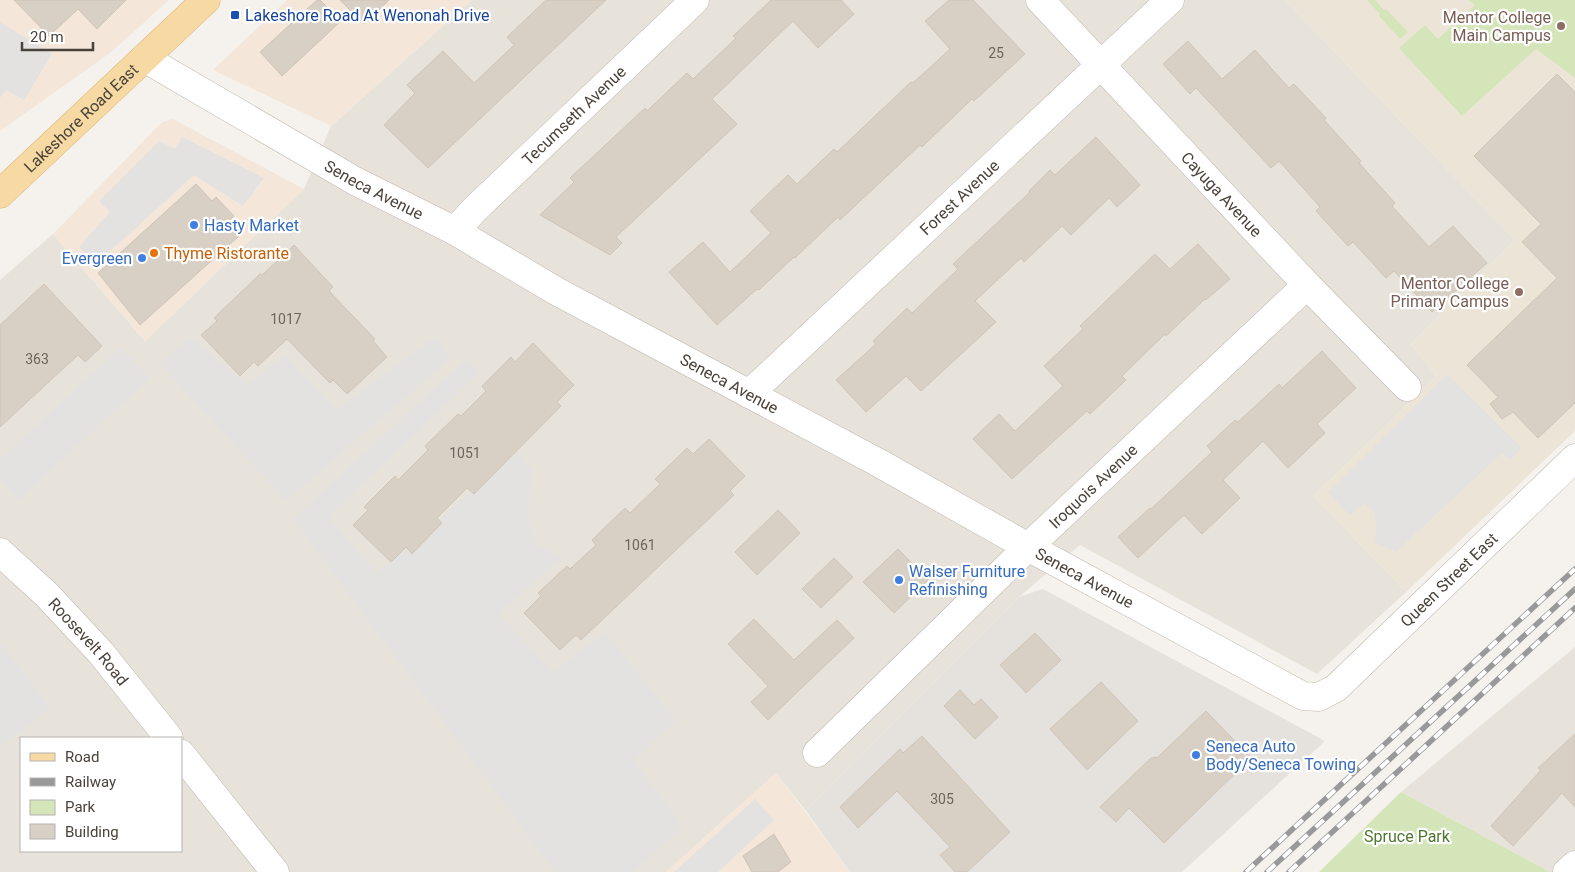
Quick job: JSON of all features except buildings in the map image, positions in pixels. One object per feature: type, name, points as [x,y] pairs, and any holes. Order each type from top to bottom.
[{"type":"main road","name":"Lakeshore Road East","points":[[0,194],[206,0]]},
{"type":"street","name":"Tecumseth Avenue","points":[[455,231],[482,202],[695,0]]},
{"type":"street","name":"Cayuga Avenue","points":[[1040,0],[1307,285],[1407,387]]},
{"type":"street","name":"Forest Avenue","points":[[749,394],[1170,0]]},
{"type":"street","name":"Seneca Avenue","points":[[144,58],[355,181],[455,231],[556,291],[879,463],[1028,547],[1303,696],[1319,697]]},
{"type":"street","name":"Iroquois Avenue","points":[[817,753],[1028,547],[1307,285]]},
{"type":"street","name":"Queen Street East","points":[[1319,697],[1336,688],[1575,458]]},
{"type":"street","name":"Roosevelt Road","points":[[0,552],[47,595],[101,653],[168,737]]},
{"type":"street","points":[[182,755],[275,872]]},
{"type":"street","points":[[1568,872],[1575,865]]},
{"type":"shaded area","points":[[0,0],[169,0],[110,53],[0,131]]},
{"type":"shaded area","points":[[287,0],[472,0],[331,126],[213,70]]},
{"type":"shaded area","points":[[472,0],[1285,0],[1515,240],[1411,344],[1436,376],[1314,496],[1406,592],[1317,674],[1080,545],[1019,597],[806,811],[776,773],[666,872],[0,872],[0,280],[53,234],[145,341],[304,189],[331,126]]},
{"type":"shaded area","name":"Mentor College Primary Campus","points":[[1285,0],[1575,0],[1575,431],[1406,592],[1314,496],[1436,376],[1411,344],[1515,240]]},
{"type":"shaded area","points":[[0,22],[52,54],[24,100],[6,90],[0,98]]},
{"type":"shaded area","points":[[173,119],[304,189],[145,341],[53,234],[162,122]]},
{"type":"shaded area","points":[[182,137],[264,178],[243,206],[194,175],[96,264],[79,247],[110,212],[99,201],[159,141],[175,149]]},
{"type":"shaded area","points":[[191,337],[247,385],[284,355],[337,410],[435,337],[451,358],[286,501],[159,363]]},
{"type":"shaded area","points":[[121,347],[150,378],[19,500],[0,480],[0,459]]},
{"type":"shaded area","points":[[466,359],[479,373],[328,517],[377,573],[518,452],[532,470],[528,516],[536,544],[562,557],[499,614],[553,672],[605,632],[676,721],[634,760],[683,827],[633,872],[555,872],[293,519]]},
{"type":"shaded area","points":[[1447,374],[1522,448],[1510,460],[1502,453],[1396,552],[1375,543],[1376,524],[1374,513],[1365,503],[1350,515],[1328,493]]},
{"type":"shaded area","points":[[1043,589],[1325,741],[1182,872],[850,872],[806,811],[1019,597]]},
{"type":"shaded area","points":[[0,642],[51,708],[0,747]]},
{"type":"shaded area","points":[[1575,647],[1575,872],[1550,872],[1401,792]]},
{"type":"shaded area","points":[[776,773],[850,872],[666,872]]},
{"type":"shaded area","points":[[755,799],[774,820],[718,872],[674,872]]},
{"type":"green space","points":[[1367,0],[1375,0],[1408,32],[1400,39]]},
{"type":"green space","points":[[1468,0],[1575,0],[1575,78],[1536,49],[1462,116],[1399,48],[1425,25],[1438,39],[1475,5]]},
{"type":"green space","name":"Spruce Park","points":[[1401,792],[1550,872],[1319,872]]},
{"type":"railway","points":[[1246,872],[1575,569]]},
{"type":"railway","points":[[1267,872],[1575,589]]},
{"type":"railway","points":[[1289,872],[1575,608]]},
{"type":"place","name":"Lakeshore Road At Wenonah Drive","points":[[235,15]]},
{"type":"place","name":"Mentor College Main Campus","points":[[1561,26]]},
{"type":"place","name":"Hasty Market","points":[[194,225]]},
{"type":"place","name":"Thyme Ristorante","points":[[154,253]]},
{"type":"place","name":"Evergreen","points":[[142,258]]},
{"type":"place","name":"Mentor College Primary Campus","points":[[1519,292]]},
{"type":"place","name":"Walser Furniture Refinishing","points":[[899,580]]},
{"type":"place","name":"Seneca Auto Body/Seneca Towing","points":[[1196,755]]}]
